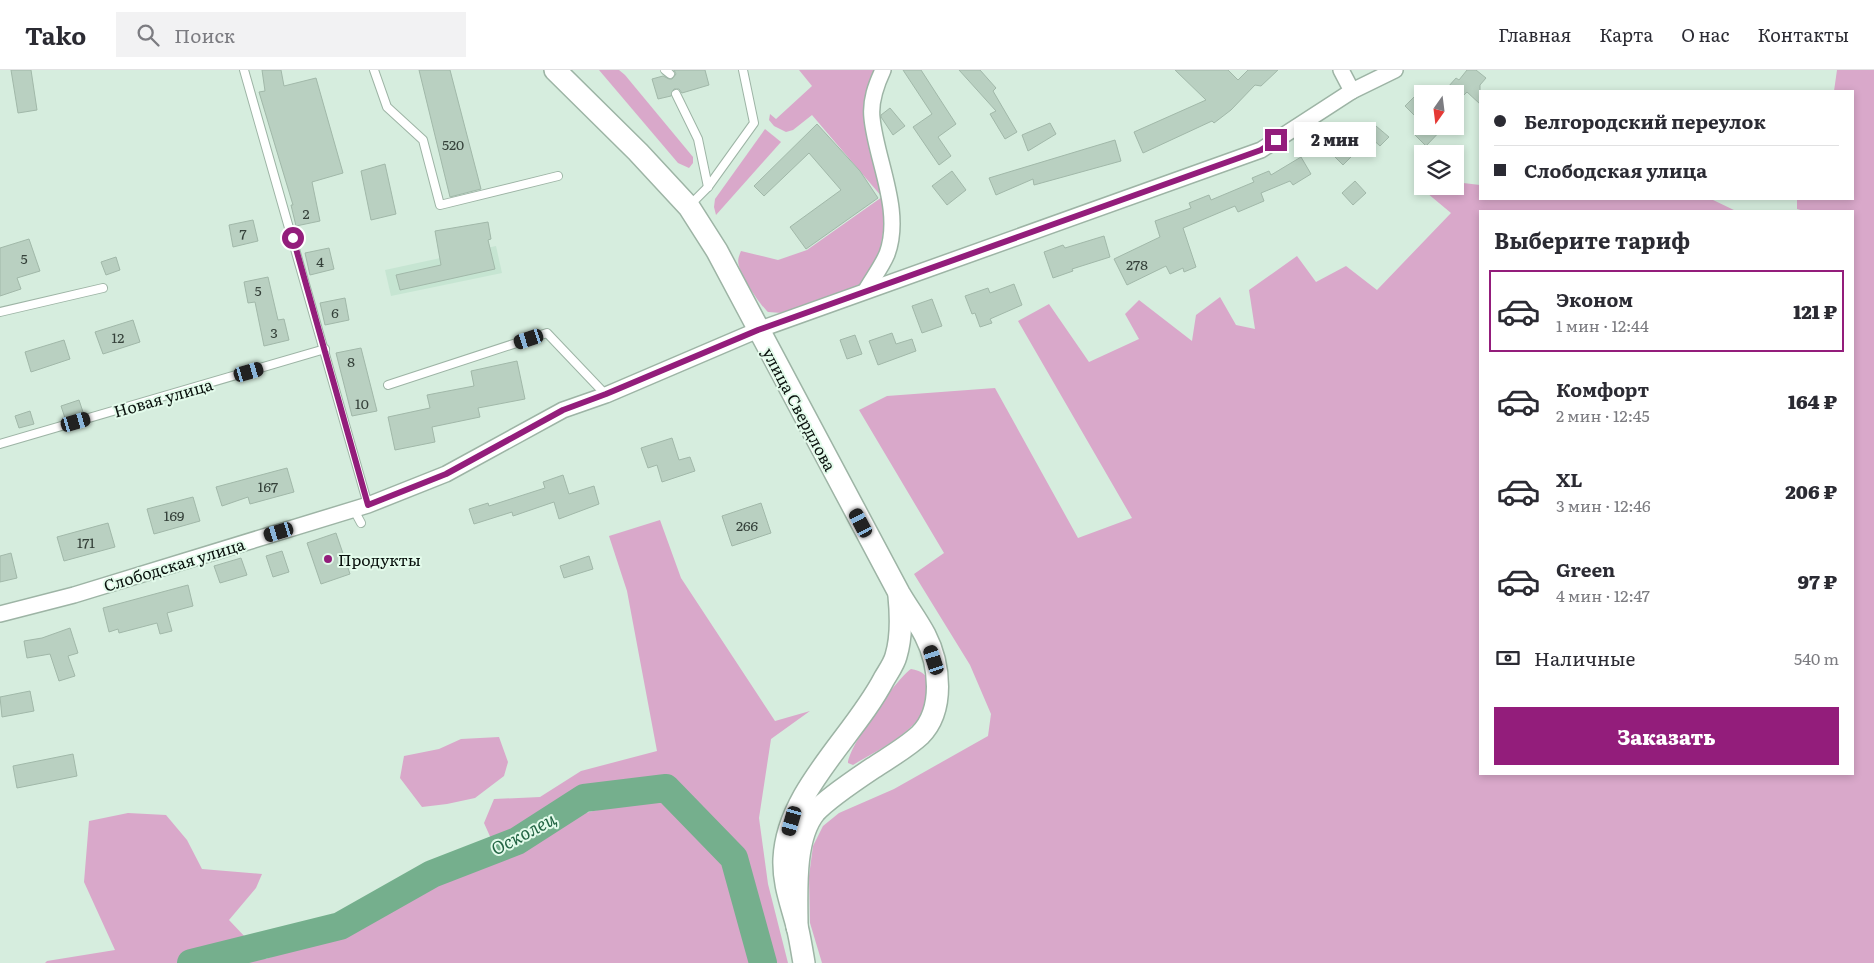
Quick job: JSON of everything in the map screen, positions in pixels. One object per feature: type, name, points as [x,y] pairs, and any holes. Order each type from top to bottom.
[{"type":"main road","name":"улица Свердлова","points":[[557,70],[689,207],[717,251],[899,593],[926,636],[934,660],[939,688],[934,714],[920,734],[815,812],[803,836],[798,870],[797,927]]},
{"type":"main road","name":"улица Свердлова","points":[[804,963],[797,927],[786,893],[784,859],[792,821],[808,789],[874,699],[896,656],[902,626],[899,593]]},
{"type":"street","points":[[866,290],[887,253],[892,224],[887,186],[872,117],[874,90],[883,70]]},
{"type":"street","points":[[1341,70],[1352,92]]},
{"type":"street","name":"Слободская улица","points":[[0,614],[74,595],[361,513],[446,474],[563,410],[606,394],[758,330],[1261,150],[1352,92],[1395,70]]},
{"type":"lane","points":[[244,70],[325,349],[361,513]]},
{"type":"lane","points":[[374,70],[387,107],[423,140],[440,205],[558,176]]},
{"type":"lane","points":[[689,207],[708,186],[754,123],[743,70]]},
{"type":"lane","points":[[676,94],[698,139],[708,186]]},
{"type":"lane","points":[[0,312],[103,288]]},
{"type":"lane","points":[[388,385],[547,333],[606,394]]},
{"type":"lane","name":"Новая улица","points":[[0,444],[325,349]]},
{"type":"shaded area","points":[[599,70],[619,70],[625,75],[693,157],[693,163],[689,168],[678,163]]},
{"type":"shaded area","points":[[799,70],[876,70],[866,96],[866,126],[883,189],[884,226],[879,256],[858,288],[782,313],[768,312],[751,290],[740,271],[738,260],[741,251],[778,260],[807,250],[882,197],[812,115],[793,130],[786,132],[774,126],[769,120],[770,114],[776,119],[812,86]]},
{"type":"shaded area","points":[[1837,70],[1874,70],[1874,963],[822,963],[810,923],[809,876],[813,846],[823,826],[839,813],[894,789],[988,736],[991,714],[970,665],[914,574],[944,553],[859,410],[887,396],[995,388],[1078,538],[1132,518],[1018,321],[1049,304],[1089,362],[1139,339],[1125,314],[1139,300],[1192,341],[1196,315],[1220,297],[1236,325],[1255,329],[1249,290],[1297,256],[1316,282],[1346,266],[1377,290],[1451,213],[1429,195],[1464,195],[1464,183],[1479,185],[1479,200],[1713,200],[1734,210],[1479,210],[1479,775],[1854,775],[1854,210],[1800,210],[1797,209],[1797,200],[1854,200],[1854,90],[1834,90]]},
{"type":"shaded area","points":[[765,129],[781,142],[716,215],[715,199]]},
{"type":"shaded area","points":[[496,246],[502,273],[391,296],[385,270]]},
{"type":"shaded area","points":[[660,520],[681,578],[775,721],[810,711],[771,739],[759,818],[768,884],[788,963],[769,963],[740,854],[668,781],[581,814],[664,794],[727,862],[755,963],[45,963],[47,961],[115,950],[84,882],[89,821],[128,813],[166,815],[187,840],[202,869],[262,874],[256,888],[229,920],[266,959],[344,929],[437,878],[501,861],[484,823],[494,799],[540,797],[581,771],[657,751],[627,591],[609,536]]},
{"type":"shaded area","points":[[911,669],[923,674],[928,681],[928,699],[923,712],[914,724],[891,743],[853,765],[848,763],[850,754],[874,713]]},
{"type":"shaded area","points":[[499,737],[508,762],[504,776],[475,798],[422,807],[400,778],[404,756],[439,749],[461,739]]},
{"type":"building","points":[[11,70],[31,70],[37,110],[18,113]]},
{"type":"building","points":[[262,70],[281,70],[284,86],[316,78],[343,173],[312,182],[320,221],[296,226],[291,205],[293,205],[259,92],[265,91]]},
{"type":"building","points":[[419,70],[450,70],[481,189],[450,197]]},
{"type":"building","points":[[674,70],[705,70],[709,85],[682,93],[679,89],[674,89],[671,96],[658,99],[652,79],[663,76],[672,79],[676,74]]},
{"type":"building","points":[[903,70],[921,70],[956,124],[938,137],[951,156],[939,165],[913,127],[932,114]]},
{"type":"building","points":[[959,70],[980,70],[996,88],[993,91],[1017,132],[1005,139],[990,114],[996,111]]},
{"type":"building","points":[[1175,70],[1228,70],[1238,80],[1248,70],[1278,70],[1261,86],[1255,85],[1231,110],[1214,123],[1212,121],[1143,153],[1134,132],[1206,100]]},
{"type":"building","points":[[1467,70],[1476,70],[1486,78],[1480,85],[1479,103],[1467,92],[1464,95],[1464,85],[1450,85],[1456,78],[1459,80]]},
{"type":"building","points":[[1414,97],[1414,115],[1405,106]]},
{"type":"building","points":[[890,108],[905,126],[893,135],[881,117]]},
{"type":"building","points":[[1050,123],[1056,134],[1028,151],[1022,135]]},
{"type":"building","points":[[817,124],[860,171],[878,198],[806,249],[790,227],[841,190],[809,153],[764,196],[754,186]]},
{"type":"building","points":[[1376,126],[1389,137],[1380,146],[1368,135]]},
{"type":"building","points":[[1415,135],[1436,135],[1427,145]]},
{"type":"building","points":[[1334,138],[1352,156],[1343,165],[1325,147]]},
{"type":"building","points":[[1115,140],[1121,161],[1034,185],[1033,179],[996,195],[989,178]]},
{"type":"building","points":[[1301,157],[1311,174],[1293,185],[1290,181],[1261,193],[1264,201],[1238,212],[1235,206],[1183,228],[1196,267],[1184,272],[1183,268],[1170,274],[1166,266],[1127,285],[1114,259],[1160,237],[1155,221],[1191,208],[1189,203],[1209,195],[1211,200],[1254,182],[1252,178],[1269,171],[1271,175]]},
{"type":"building","points":[[385,164],[396,214],[371,220],[361,171]]},
{"type":"building","points":[[952,171],[966,190],[947,205],[932,186]]},
{"type":"building","points":[[1355,181],[1366,193],[1353,205],[1342,193]]},
{"type":"building","points":[[253,220],[258,241],[233,247],[229,225]]},
{"type":"building","points":[[488,222],[491,239],[488,240],[495,269],[400,290],[396,275],[441,265],[435,231]]},
{"type":"building","points":[[1104,236],[1110,257],[1072,269],[1073,271],[1053,278],[1044,252],[1063,245],[1065,248]]},
{"type":"building","points":[[29,239],[40,271],[17,278],[21,289],[0,296],[0,248]]},
{"type":"building","points":[[329,248],[334,269],[310,275],[305,253]]},
{"type":"building","points":[[116,257],[120,270],[106,275],[101,262]]},
{"type":"building","points":[[268,277],[278,320],[284,319],[289,340],[264,346],[255,302],[248,303],[244,282]]},
{"type":"building","points":[[1014,284],[1022,305],[990,319],[992,323],[980,327],[975,313],[972,314],[965,296],[988,288],[990,293]]},
{"type":"building","points":[[345,298],[349,320],[325,325],[320,303]]},
{"type":"building","points":[[932,299],[942,326],[922,333],[912,306]]},
{"type":"building","points":[[133,320],[140,342],[103,354],[95,332]]},
{"type":"building","points":[[892,333],[896,344],[912,339],[916,351],[878,365],[869,341]]},
{"type":"building","points":[[855,335],[862,354],[847,359],[840,340]]},
{"type":"building","points":[[64,340],[70,359],[31,372],[25,352]]},
{"type":"building","points":[[361,348],[377,411],[352,416],[336,353]]},
{"type":"building","points":[[517,361],[525,399],[478,408],[480,417],[432,427],[435,442],[395,450],[388,417],[430,408],[427,395],[474,386],[471,371]]},
{"type":"building","points":[[79,400],[83,412],[65,418],[61,406]]},
{"type":"building","points":[[30,411],[34,424],[19,428],[15,416]]},
{"type":"building","points":[[672,438],[679,460],[690,457],[695,471],[662,482],[657,465],[648,468],[641,448]]},
{"type":"building","points":[[287,468],[294,492],[250,504],[248,497],[222,506],[216,487]]},
{"type":"building","points":[[563,475],[569,494],[594,486],[599,504],[559,519],[554,502],[513,516],[512,512],[474,524],[469,509],[488,503],[489,506],[545,488],[543,482]]},
{"type":"building","points":[[193,497],[200,521],[154,534],[147,509]]},
{"type":"building","points":[[761,503],[771,533],[732,546],[722,516]]},
{"type":"building","points":[[108,523],[115,547],[64,561],[57,537]]},
{"type":"building","name":"Продукты","points":[[336,533],[350,574],[321,584],[307,543]]},
{"type":"building","points":[[282,551],[289,572],[273,577],[266,556]]},
{"type":"building","points":[[11,553],[17,578],[0,582],[0,556]]},
{"type":"building","points":[[589,556],[593,569],[564,578],[560,566]]},
{"type":"building","points":[[241,558],[247,575],[220,583],[214,566]]},
{"type":"building","points":[[188,585],[193,606],[167,613],[172,631],[160,634],[157,623],[119,633],[118,629],[109,632],[103,608]]},
{"type":"building","points":[[70,628],[78,653],[68,656],[75,676],[59,681],[50,654],[27,658],[24,641],[42,638]]},
{"type":"building","points":[[30,691],[34,711],[2,717],[0,697]]},
{"type":"building","points":[[73,754],[77,776],[17,788],[13,766]]},
{"type":"waterway","name":"Осколец","points":[[191,963],[340,926],[432,874],[517,841],[584,798],[666,788],[734,858],[763,963]]},
{"type":"place","name":"Продукты","points":[[328,559]]},
{"type":"route","points":[[293,238],[368,505],[446,474],[563,410],[606,394],[758,330],[1261,150],[1276,140]]}]
